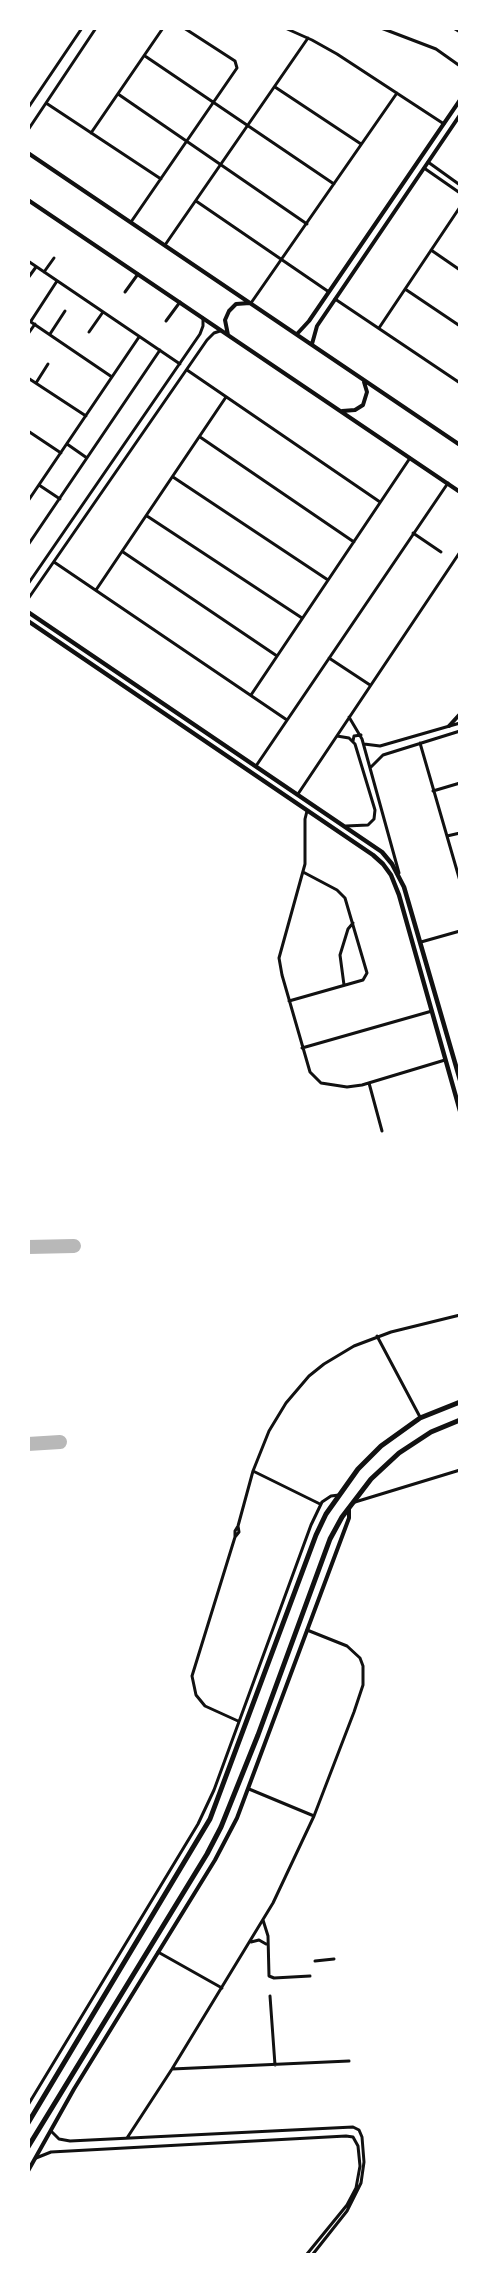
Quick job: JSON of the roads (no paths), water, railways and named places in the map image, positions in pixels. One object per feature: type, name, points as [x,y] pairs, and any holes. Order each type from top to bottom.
[{"type":"highway","points":[[28,2122],[198,1841],[221,1793],[316,1535],[339,1495],[358,1469],[393,1436],[420,1418],[459,1402]]},
{"type":"highway","points":[[28,2147],[207,1854],[228,1812],[258,1736],[330,1539],[350,1505],[371,1479],[399,1453],[431,1432],[459,1420]]},
{"type":"highway","points":[[254,1677],[262,1680]]},
{"type":"highway","points":[[258,1736],[266,1739]]},
{"type":"highway","points":[[214,1790],[221,1793]]},
{"type":"highway","points":[[55,2103],[63,2108]]},
{"type":"main road","points":[[454,28],[459,32]]},
{"type":"main road","points":[[28,612],[382,852],[400,878],[459,1080]]},
{"type":"main road","points":[[28,621],[373,855],[391,875],[399,895],[459,1111]]},
{"type":"main road","points":[[182,725],[187,719]]},
{"type":"street","points":[[28,108],[82,28]]},
{"type":"street","points":[[28,130],[96,28]]},
{"type":"street","points":[[91,133],[163,28]]},
{"type":"street","points":[[131,222],[237,69],[237,63],[184,28]]},
{"type":"street","points":[[285,28],[308,38],[444,124]]},
{"type":"street","points":[[381,28],[436,49],[459,66]]},
{"type":"street","points":[[165,245],[308,38]]},
{"type":"street","points":[[145,56],[334,184]]},
{"type":"street","points":[[275,87],[362,144]]},
{"type":"street","points":[[251,303],[397,93]]},
{"type":"street","points":[[118,94],[307,224]]},
{"type":"street","points":[[297,334],[309,321],[459,100]]},
{"type":"street","points":[[46,103],[161,179]]},
{"type":"street","points":[[312,344],[317,326],[459,116]]},
{"type":"street","points":[[28,153],[459,445]]},
{"type":"street","points":[[428,162],[459,185]]},
{"type":"street","points":[[424,168],[459,193]]},
{"type":"street","points":[[28,200],[342,410],[459,492]]},
{"type":"street","points":[[196,201],[329,292]]},
{"type":"street","points":[[378,328],[459,210]]},
{"type":"street","points":[[430,250],[459,270]]},
{"type":"street","points":[[44,272],[54,258]]},
{"type":"street","points":[[28,261],[180,364]]},
{"type":"street","points":[[28,278],[36,267]]},
{"type":"street","points":[[125,292],[138,274]]},
{"type":"street","points":[[57,281],[30,320],[112,377]]},
{"type":"street","points":[[405,289],[459,326]]},
{"type":"street","points":[[335,299],[459,383]]},
{"type":"street","points":[[166,321],[180,302]]},
{"type":"street","points":[[228,335],[225,320],[229,311],[241,303],[251,303]]},
{"type":"street","points":[[50,334],[65,311]]},
{"type":"street","points":[[89,332],[103,312]]},
{"type":"street","points":[[28,584],[200,334],[203,318]]},
{"type":"street","points":[[309,321],[311,326],[317,326]]},
{"type":"street","points":[[28,334],[35,324]]},
{"type":"street","points":[[29,598],[207,340],[221,330]]},
{"type":"street","points":[[200,334],[204,334],[207,340]]},
{"type":"street","points":[[28,501],[139,337]]},
{"type":"street","points":[[28,545],[160,350]]},
{"type":"street","points":[[36,383],[48,364]]},
{"type":"street","points":[[187,370],[380,502]]},
{"type":"street","points":[[28,378],[86,416]]},
{"type":"street","points":[[342,410],[355,410],[365,401],[367,392],[363,380]]},
{"type":"street","points":[[96,590],[226,396]]},
{"type":"street","points":[[28,431],[61,453]]},
{"type":"street","points":[[200,437],[354,542]]},
{"type":"street","points":[[67,444],[87,458]]},
{"type":"street","points":[[250,695],[410,458]]},
{"type":"street","points":[[173,477],[328,580]]},
{"type":"street","points":[[255,766],[447,483]]},
{"type":"street","points":[[39,485],[60,499]]},
{"type":"street","points":[[28,487],[35,491]]},
{"type":"street","points":[[147,516],[302,618]]},
{"type":"street","points":[[414,533],[441,552]]},
{"type":"street","points":[[123,552],[277,656]]},
{"type":"street","points":[[298,794],[459,552]]},
{"type":"street","points":[[54,562],[287,720]]},
{"type":"street","points":[[329,658],[370,685]]},
{"type":"street","points":[[449,726],[459,714]]},
{"type":"street","points":[[349,717],[364,744],[400,878]]},
{"type":"street","points":[[364,744],[380,746],[459,723]]},
{"type":"street","points":[[371,767],[383,755],[459,731]]},
{"type":"street","points":[[353,741],[356,735],[361,735]]},
{"type":"street","points":[[337,736],[344,736],[353,741],[375,806],[375,815],[368,825],[346,826]]},
{"type":"street","points":[[420,743],[459,881]]},
{"type":"street","points":[[380,746],[383,755]]},
{"type":"street","points":[[433,790],[459,783]]},
{"type":"street","points":[[308,810],[305,819],[306,851],[303,872],[280,953],[280,969],[309,1072],[321,1083],[347,1088],[446,1060]]},
{"type":"street","points":[[447,837],[459,833]]},
{"type":"street","points":[[289,1001],[363,980],[366,975],[347,903],[342,895],[303,872]]},
{"type":"street","points":[[344,985],[340,955],[348,929],[353,923]]},
{"type":"street","points":[[420,942],[459,931]]},
{"type":"street","points":[[302,1048],[432,1011]]},
{"type":"street","points":[[369,1083],[382,1131]]},
{"type":"street","points":[[238,1721],[205,1706],[196,1695],[192,1676],[253,1471],[262,1444],[277,1416],[309,1377],[324,1364],[354,1346],[377,1336],[459,1316]]},
{"type":"street","points":[[377,1336],[420,1418]]},
{"type":"street","points":[[28,2171],[63,2108],[224,1846],[249,1789],[349,1518],[350,1505],[459,1470]]},
{"type":"street","points":[[253,1471],[320,1504]]},
{"type":"street","points":[[28,2105],[195,1829],[214,1790],[320,1504],[328,1497],[339,1495]]},
{"type":"street","points":[[127,2138],[263,1920],[291,1867],[314,1816],[360,1697],[363,1674],[360,1658],[354,1650],[307,1630]]},
{"type":"street","points":[[249,1789],[314,1816]]},
{"type":"street","points":[[263,1920],[268,1945],[270,1977],[310,1976]]},
{"type":"street","points":[[250,1942],[260,1940],[268,1945]]},
{"type":"street","points":[[158,1952],[222,1988]]},
{"type":"street","points":[[315,1961],[334,1959]]},
{"type":"street","points":[[270,1996],[275,2066]]},
{"type":"street","points":[[172,2069],[349,2061]]},
{"type":"street","points":[[51,2131],[56,2137],[66,2141],[345,2126],[356,2128],[362,2137],[364,2154],[361,2183],[343,2217],[313,2254]]},
{"type":"street","points":[[34,2159],[51,2152],[336,2136],[353,2137],[358,2146],[360,2166],[356,2188],[346,2205],[307,2254]]}]
